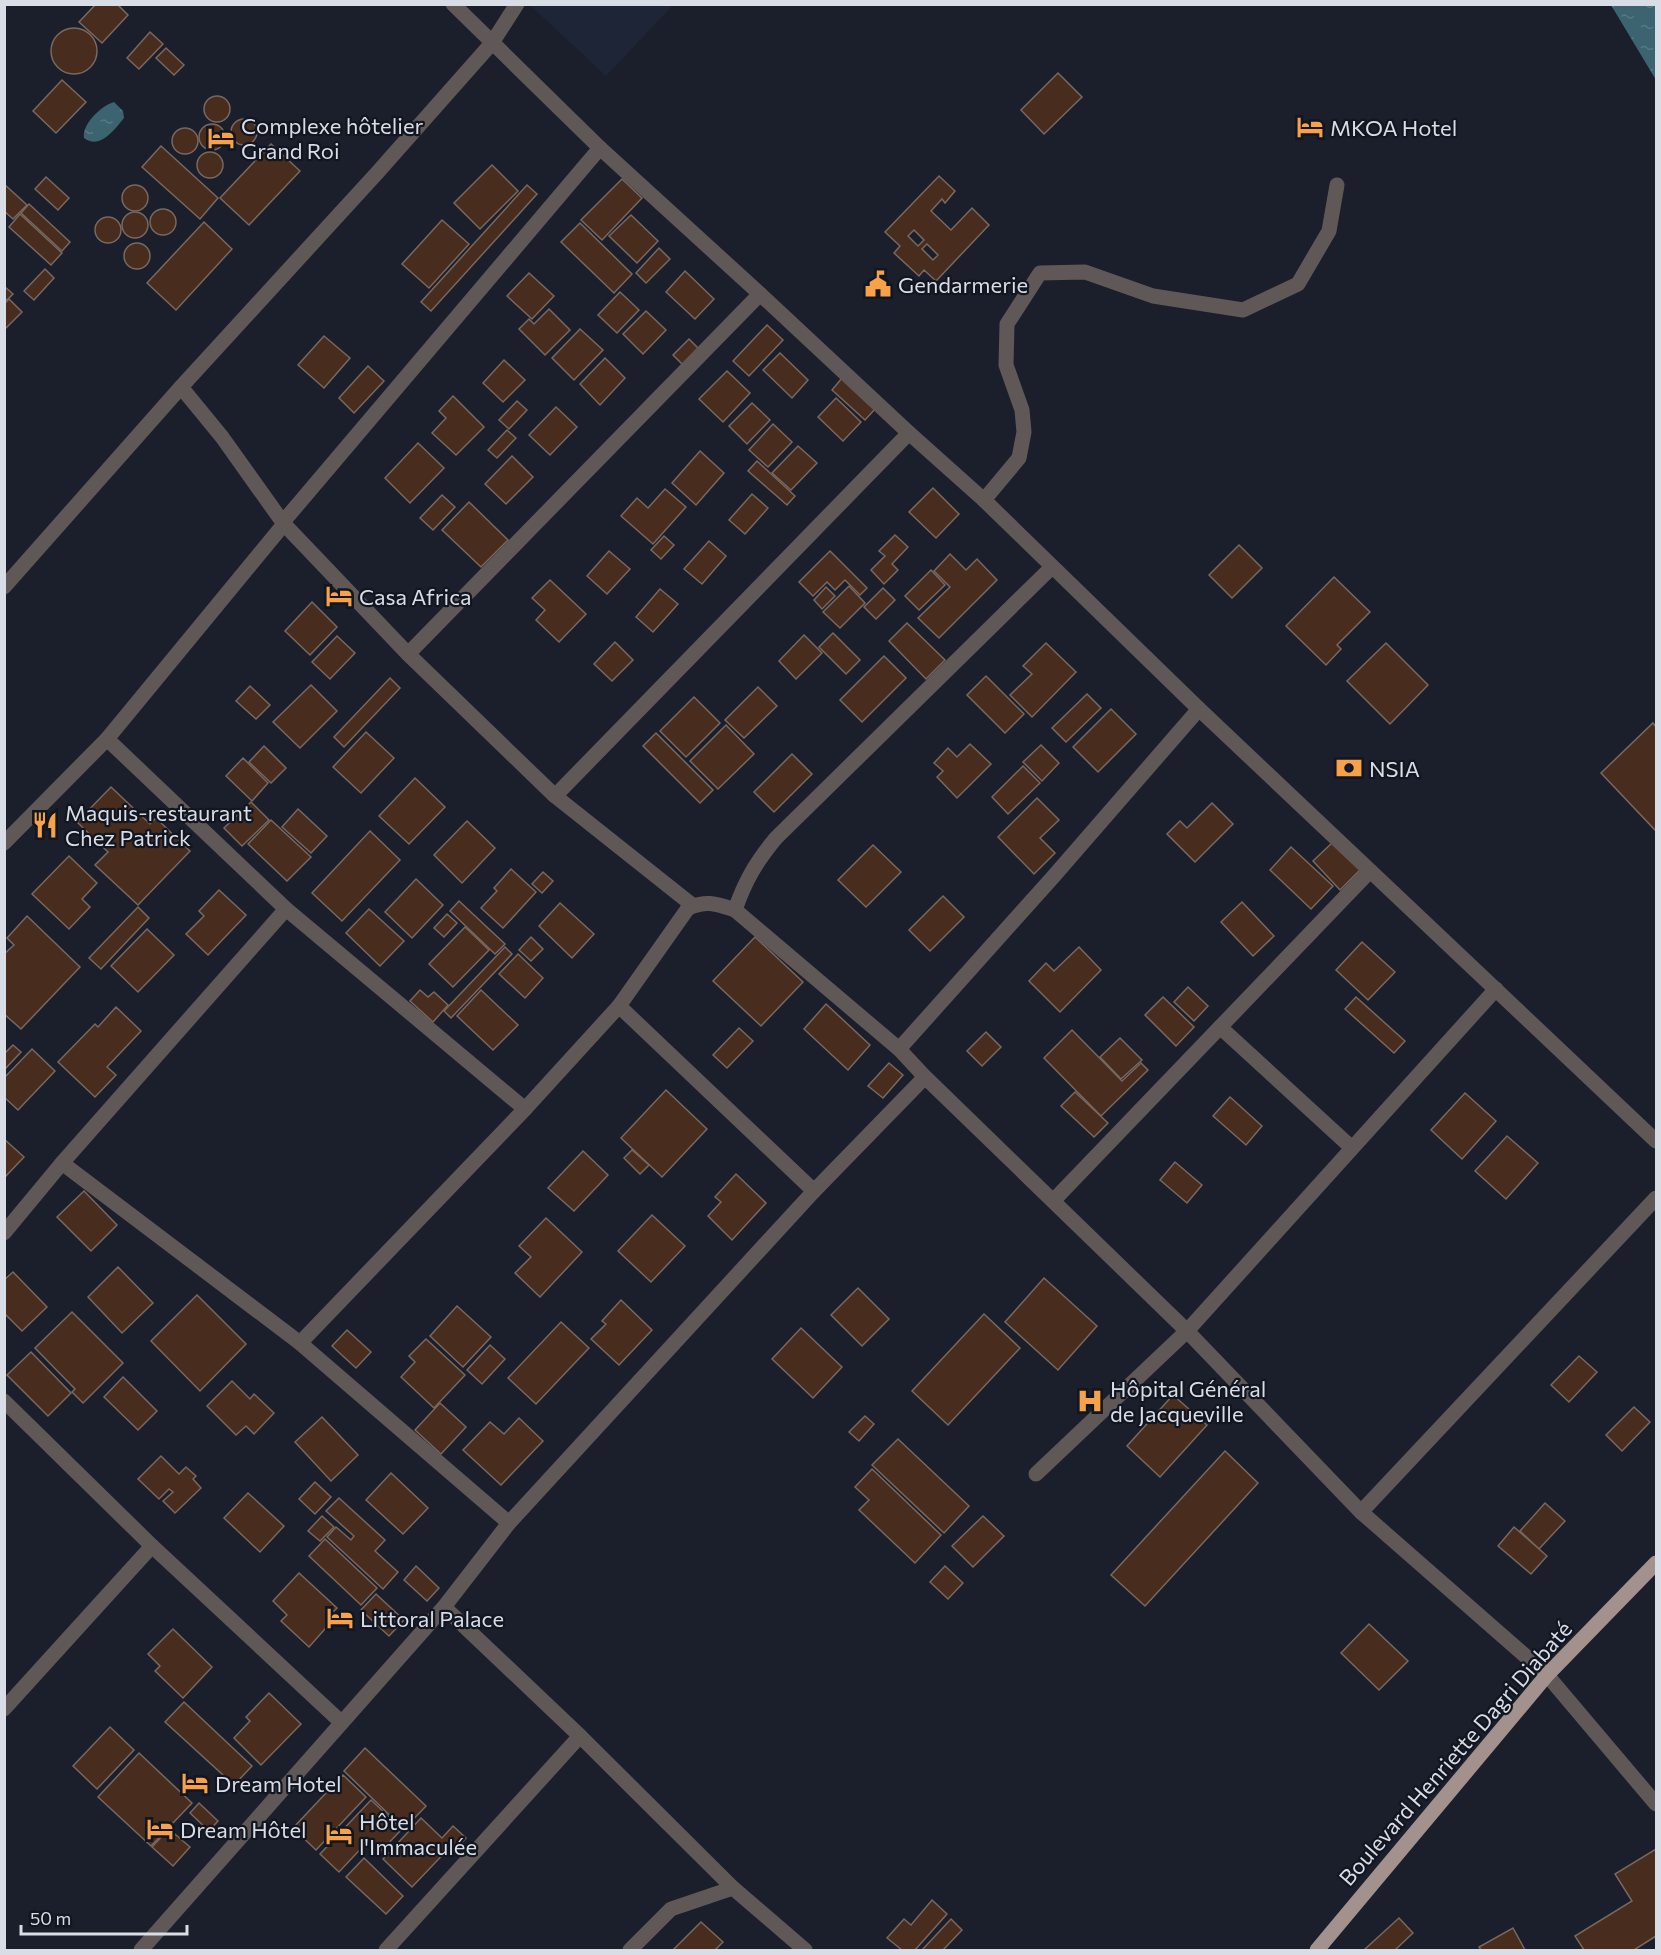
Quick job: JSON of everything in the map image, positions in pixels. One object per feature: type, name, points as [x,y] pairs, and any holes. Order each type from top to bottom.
[{"type":"main road","name":"Boulevard Henriette Dagri Diabaté","points":[[1317,1950],[1547,1675],[1656,1563]]},
{"type":"street","points":[[453,4],[600,148],[909,434],[984,500],[1199,709],[1656,1141]]},
{"type":"street","points":[[4,587],[181,387],[492,44],[517,4]]},
{"type":"street","points":[[4,843],[107,739],[283,523],[600,148]]},
{"type":"street","points":[[984,500],[1019,458],[1024,432],[1022,410],[1006,365],[1007,324],[1040,273],[1085,272],[1153,296],[1244,310],[1298,284],[1329,231],[1337,185]]},
{"type":"street","points":[[408,654],[760,294]]},
{"type":"street","points":[[181,387],[222,437],[283,523],[408,654],[555,796],[691,904]]},
{"type":"street","points":[[555,796],[909,434]]},
{"type":"street","points":[[735,910],[745,883],[757,861],[776,838],[1052,567]]},
{"type":"street","points":[[899,1048],[1053,877],[1199,709]]},
{"type":"street","points":[[107,739],[285,909],[525,1109]]},
{"type":"street","points":[[1054,1200],[1370,871]]},
{"type":"street","points":[[691,904],[688,908],[702,903],[717,904],[735,910],[899,1048],[1186,1331],[1361,1512],[1547,1675],[1656,1804]]},
{"type":"street","points":[[300,1343],[525,1109],[620,1006],[691,904]]},
{"type":"street","points":[[4,1233],[62,1162],[285,909]]},
{"type":"street","points":[[1036,1474],[1186,1331],[1496,989]]},
{"type":"street","points":[[620,1006],[814,1191]]},
{"type":"street","points":[[1220,1027],[1352,1148]]},
{"type":"street","points":[[141,1950],[444,1607],[509,1523],[814,1191],[926,1077]]},
{"type":"street","points":[[62,1162],[300,1343],[509,1523]]},
{"type":"street","points":[[1361,1512],[1656,1198]]},
{"type":"street","points":[[4,1401],[152,1546],[341,1722]]},
{"type":"street","points":[[4,1709],[152,1546]]},
{"type":"street","points":[[444,1607],[580,1736],[733,1888],[805,1950]]},
{"type":"street","points":[[386,1950],[580,1736]]},
{"type":"street","points":[[630,1950],[671,1909],[733,1888]]},
{"type":"shaded area","points":[[530,5],[673,5],[606,76]]},
{"type":"water","points":[[1611,5],[1656,5],[1656,80]]},
{"type":"water","points":[[114,102],[123,111],[124,118],[120,123],[101,140],[96,142],[84,138],[86,127],[93,116]]},
{"type":"building","points":[[96,4],[117,4],[128,15],[102,43],[79,22]]},
{"type":"building","points":[[74,28],[90,35],[97,51],[90,67],[74,74],[58,67],[51,51],[58,35]]},
{"type":"building","points":[[150,32],[163,44],[139,69],[127,58]]},
{"type":"building","points":[[166,48],[184,65],[174,75],[156,58]]},
{"type":"building","points":[[1058,73],[1082,97],[1044,134],[1021,110]]},
{"type":"building","points":[[62,80],[86,102],[56,133],[33,111]]},
{"type":"building","points":[[217,96],[226,100],[230,109],[226,118],[217,122],[208,118],[204,109],[208,100]]},
{"type":"building","points":[[244,119],[253,123],[257,132],[253,141],[244,145],[235,141],[231,132],[235,123]]},
{"type":"building","points":[[212,124],[221,128],[225,137],[221,146],[212,150],[203,146],[199,137],[203,128]]},
{"type":"building","points":[[185,128],[194,132],[198,141],[194,150],[185,154],[176,150],[172,141],[176,132]]},
{"type":"building","points":[[271,144],[300,171],[249,225],[220,198]]},
{"type":"building","points":[[161,146],[218,198],[200,219],[142,167]]},
{"type":"building","points":[[210,152],[219,156],[223,165],[219,174],[210,178],[201,174],[197,165],[201,156]]},
{"type":"building","points":[[492,165],[518,191],[480,229],[454,203]]},
{"type":"building","points":[[939,176],[955,191],[945,203],[942,199],[931,211],[951,230],[972,208],[989,225],[936,281],[924,270],[919,276],[894,253],[900,246],[885,232]],"holes":[[[914,230],[924,240],[918,246],[908,236]],[[927,244],[938,255],[933,260],[922,249]]]},
{"type":"building","points":[[46,177],[69,198],[58,210],[35,189]]},
{"type":"building","points":[[622,179],[642,198],[602,240],[581,220]]},
{"type":"building","points":[[4,184],[27,205],[13,219],[4,211]]},
{"type":"building","points":[[135,185],[144,189],[148,198],[144,207],[135,211],[126,207],[122,198],[126,189]]},
{"type":"building","points":[[527,185],[537,194],[431,311],[421,302]]},
{"type":"building","points":[[29,204],[70,242],[62,251],[21,213]]},
{"type":"building","points":[[163,209],[172,213],[176,222],[172,231],[163,235],[154,231],[150,222],[154,213]]},
{"type":"building","points":[[135,212],[144,216],[148,225],[144,234],[135,238],[126,234],[122,225],[126,216]]},
{"type":"building","points":[[20,214],[62,253],[51,265],[9,227]]},
{"type":"building","points":[[631,215],[658,241],[637,263],[609,236]]},
{"type":"building","points":[[108,217],[117,221],[121,230],[117,239],[108,243],[99,239],[95,230],[99,221]]},
{"type":"building","points":[[442,220],[469,244],[429,288],[402,264]]},
{"type":"building","points":[[204,222],[232,249],[176,310],[147,283]]},
{"type":"building","points":[[580,223],[632,274],[614,293],[561,242]]},
{"type":"building","points":[[137,243],[146,247],[150,256],[146,265],[137,269],[128,265],[124,256],[128,247]]},
{"type":"building","points":[[659,248],[670,259],[646,283],[636,273]]},
{"type":"building","points":[[45,269],[54,278],[34,300],[24,291]]},
{"type":"building","points":[[685,271],[714,299],[695,319],[666,292]]},
{"type":"building","points":[[529,273],[554,296],[532,319],[507,296]]},
{"type":"building","points":[[5,287],[13,294],[7,300],[4,298]]},
{"type":"building","points":[[620,292],[639,310],[617,333],[598,315]]},
{"type":"building","points":[[9,299],[22,312],[4,330],[4,304]]},
{"type":"building","points":[[549,309],[570,330],[545,355],[519,329],[529,319],[534,324]]},
{"type":"building","points":[[646,311],[666,330],[643,354],[623,334]]},
{"type":"building","points":[[767,325],[783,340],[749,376],[733,361]]},
{"type":"building","points":[[580,329],[603,350],[574,380],[552,358]]},
{"type":"building","points":[[324,336],[350,358],[324,388],[298,365]]},
{"type":"building","points":[[689,339],[699,349],[684,366],[673,355]]},
{"type":"building","points":[[780,353],[808,380],[792,398],[763,370]]},
{"type":"building","points":[[605,358],[625,378],[600,405],[580,384]]},
{"type":"building","points":[[504,360],[525,380],[503,402],[483,383]]},
{"type":"building","points":[[368,366],[384,381],[354,413],[339,398]]},
{"type":"building","points":[[727,371],[750,393],[723,422],[699,399]]},
{"type":"building","points":[[842,378],[875,409],[865,420],[832,390]]},
{"type":"building","points":[[453,396],[484,427],[456,455],[432,433],[446,418],[439,411]]},
{"type":"building","points":[[836,398],[861,422],[843,441],[818,417]]},
{"type":"building","points":[[517,401],[527,410],[509,429],[499,420]]},
{"type":"building","points":[[752,403],[770,420],[747,444],[729,426]]},
{"type":"building","points":[[556,407],[577,427],[550,455],[529,435]]},
{"type":"building","points":[[773,424],[792,442],[768,467],[749,450]]},
{"type":"building","points":[[507,430],[516,438],[497,458],[488,450]]},
{"type":"building","points":[[418,443],[444,468],[410,503],[385,478]]},
{"type":"building","points":[[798,446],[817,463],[791,490],[772,473]]},
{"type":"building","points":[[700,451],[724,473],[696,505],[672,483]]},
{"type":"building","points":[[512,456],[533,477],[506,504],[485,484]]},
{"type":"building","points":[[757,461],[795,496],[787,505],[748,471]]},
{"type":"building","points":[[933,488],[959,514],[936,538],[909,512]]},
{"type":"building","points":[[665,489],[686,507],[653,544],[621,516],[637,498],[648,508]]},
{"type":"building","points":[[752,494],[768,508],[745,534],[729,520]]},
{"type":"building","points":[[442,495],[455,507],[433,530],[420,518]]},
{"type":"building","points":[[469,502],[508,540],[481,567],[442,530]]},
{"type":"building","points":[[895,535],[908,547],[892,564],[898,570],[884,584],[871,570],[885,556],[879,551]]},
{"type":"building","points":[[664,536],[674,545],[661,559],[651,550]]},
{"type":"building","points":[[709,541],[726,556],[702,584],[684,569]]},
{"type":"building","points":[[1239,545],[1262,568],[1232,598],[1209,575]]},
{"type":"building","points":[[609,551],[630,569],[607,594],[587,576]]},
{"type":"building","points":[[830,551],[867,588],[860,595],[845,580],[835,590],[827,582],[813,596],[799,582]]},
{"type":"building","points":[[950,554],[966,570],[977,559],[997,580],[939,638],[918,618],[950,587],[934,571]]},
{"type":"building","points":[[931,570],[945,585],[919,610],[905,596]]},
{"type":"building","points":[[1334,577],[1370,612],[1337,645],[1341,649],[1326,665],[1286,626]]},
{"type":"building","points":[[550,580],[586,614],[559,642],[536,620],[545,610],[532,598]]},
{"type":"building","points":[[849,586],[865,603],[840,628],[823,612]]},
{"type":"building","points":[[826,587],[835,596],[822,609],[814,600]]},
{"type":"building","points":[[883,588],[895,600],[876,619],[864,607]]},
{"type":"building","points":[[660,589],[678,604],[653,632],[636,617]]},
{"type":"building","points":[[312,602],[337,627],[310,655],[285,631]]},
{"type":"building","points":[[907,623],[945,660],[926,679],[889,641]]},
{"type":"building","points":[[833,633],[860,660],[846,674],[819,647]]},
{"type":"building","points":[[804,635],[822,653],[796,679],[779,661]]},
{"type":"building","points":[[337,636],[355,653],[330,679],[312,662]]},
{"type":"building","points":[[615,642],[633,660],[612,681],[594,664]]},
{"type":"building","points":[[1046,643],[1076,672],[1032,717],[1010,695],[1032,674],[1023,666]]},
{"type":"building","points":[[1386,643],[1428,685],[1390,724],[1347,681]]},
{"type":"building","points":[[884,656],[906,678],[862,722],[840,700]]},
{"type":"building","points":[[986,676],[1024,714],[1005,733],[967,695]]},
{"type":"building","points":[[390,678],[400,688],[344,747],[334,737]]},
{"type":"building","points":[[311,685],[337,711],[300,748],[273,722]]},
{"type":"building","points":[[250,686],[270,705],[256,719],[236,701]]},
{"type":"building","points":[[758,687],[777,706],[744,738],[725,720]]},
{"type":"building","points":[[1087,694],[1101,708],[1066,742],[1052,728]]},
{"type":"building","points":[[694,697],[720,723],[686,757],[660,731]]},
{"type":"building","points":[[1111,709],[1136,734],[1098,772],[1073,747]]},
{"type":"building","points":[[1653,723],[1656,727],[1656,831],[1601,773]]},
{"type":"building","points":[[726,725],[754,754],[718,789],[690,761]]},
{"type":"building","points":[[366,732],[394,758],[361,793],[333,767]]},
{"type":"building","points":[[656,733],[713,790],[700,803],[643,746]]},
{"type":"building","points":[[970,744],[991,764],[957,798],[937,777],[943,771],[934,763],[948,748],[957,757]]},
{"type":"building","points":[[1041,745],[1059,763],[1042,781],[1023,762]]},
{"type":"building","points":[[264,746],[286,768],[271,783],[249,762]]},
{"type":"building","points":[[792,754],[812,774],[774,812],[754,792]]},
{"type":"building","points":[[243,758],[268,783],[252,801],[226,776]]},
{"type":"building","points":[[1023,766],[1040,783],[1008,814],[992,797]]},
{"type":"building","points":[[415,778],[445,807],[409,844],[379,816]]},
{"type":"building","points":[[111,787],[150,824],[156,818],[190,851],[138,905],[95,865],[108,852],[77,822]]},
{"type":"building","points":[[1037,798],[1059,820],[1040,838],[1055,853],[1034,874],[998,837]]},
{"type":"building","points":[[251,802],[269,820],[242,846],[224,828]]},
{"type":"building","points":[[1212,803],[1233,824],[1195,862],[1167,834],[1180,821],[1187,828]]},
{"type":"building","points":[[298,809],[327,836],[311,853],[282,827]]},
{"type":"building","points":[[271,820],[311,857],[287,881],[248,844]]},
{"type":"building","points":[[467,821],[495,848],[462,883],[434,855]]},
{"type":"building","points":[[370,831],[400,860],[342,921],[312,893]]},
{"type":"building","points":[[1334,841],[1361,869],[1340,890],[1313,861]]},
{"type":"building","points":[[873,845],[901,872],[866,907],[838,880]]},
{"type":"building","points":[[1291,847],[1333,886],[1311,909],[1270,870]]},
{"type":"building","points":[[69,856],[97,883],[82,899],[90,907],[69,929],[32,894]]},
{"type":"building","points":[[511,869],[536,892],[503,928],[481,908],[497,891],[494,888]]},
{"type":"building","points":[[543,872],[553,881],[542,893],[532,884]]},
{"type":"building","points":[[416,879],[443,905],[412,938],[385,912]]},
{"type":"building","points":[[219,890],[246,915],[208,955],[186,934],[204,916],[199,911]]},
{"type":"building","points":[[943,896],[964,917],[930,951],[909,930]]},
{"type":"building","points":[[459,901],[505,944],[495,954],[450,911]]},
{"type":"building","points":[[1242,902],[1274,936],[1253,956],[1221,922]]},
{"type":"building","points":[[560,903],[594,934],[572,958],[539,926]]},
{"type":"building","points":[[138,907],[149,918],[101,969],[89,958]]},
{"type":"building","points":[[369,909],[404,941],[380,966],[346,933]]},
{"type":"building","points":[[447,914],[457,923],[444,937],[434,928]]},
{"type":"building","points":[[27,916],[80,967],[21,1029],[4,1014],[4,954],[14,945],[7,938]]},
{"type":"building","points":[[465,927],[489,950],[453,987],[429,964]]},
{"type":"building","points":[[147,929],[174,955],[138,992],[111,966]]},
{"type":"building","points":[[531,937],[543,949],[531,961],[519,950]]},
{"type":"building","points":[[755,937],[803,982],[761,1026],[713,981]]},
{"type":"building","points":[[1362,942],[1395,972],[1368,1000],[1336,970]]},
{"type":"building","points":[[505,947],[512,954],[451,1018],[444,1011]]},
{"type":"building","points":[[1079,947],[1101,970],[1060,1012],[1029,981],[1046,963],[1054,971]]},
{"type":"building","points":[[518,954],[543,978],[525,998],[499,974]]},
{"type":"building","points":[[1188,987],[1208,1006],[1194,1021],[1174,1002]]},
{"type":"building","points":[[420,990],[428,997],[434,992],[448,1005],[433,1022],[410,1001]]},
{"type":"building","points":[[481,990],[518,1025],[493,1050],[457,1016]]},
{"type":"building","points":[[1163,997],[1194,1027],[1176,1046],[1145,1015]]},
{"type":"building","points":[[1356,997],[1405,1041],[1394,1053],[1345,1009]]},
{"type":"building","points":[[826,1004],[870,1045],[848,1070],[804,1029]]},
{"type":"building","points":[[116,1007],[141,1031],[107,1067],[116,1075],[95,1097],[58,1062],[95,1024],[98,1027]]},
{"type":"building","points":[[739,1028],[753,1041],[727,1068],[713,1055]]},
{"type":"building","points":[[1072,1030],[1122,1081],[1141,1063],[1148,1070],[1101,1116],[1044,1058]]},
{"type":"building","points":[[986,1032],[1001,1047],[982,1066],[967,1051]]},
{"type":"building","points":[[1120,1038],[1142,1060],[1121,1079],[1100,1057]]},
{"type":"building","points":[[13,1045],[21,1052],[4,1070],[4,1054]]},
{"type":"building","points":[[32,1049],[55,1071],[18,1110],[4,1097],[4,1078]]},
{"type":"building","points":[[889,1063],[903,1075],[883,1098],[868,1086]]},
{"type":"building","points":[[666,1090],[707,1129],[662,1177],[621,1138]]},
{"type":"building","points":[[1075,1092],[1108,1123],[1094,1137],[1061,1106]]},
{"type":"building","points":[[1465,1093],[1496,1121],[1462,1159],[1431,1130]]},
{"type":"building","points":[[1230,1097],[1262,1126],[1246,1145],[1213,1116]]},
{"type":"building","points":[[1507,1136],[1538,1163],[1506,1199],[1475,1171]]},
{"type":"building","points":[[4,1139],[24,1157],[4,1178]]},
{"type":"building","points":[[632,1150],[649,1165],[640,1174],[624,1158]]},
{"type":"building","points":[[583,1151],[608,1175],[574,1211],[548,1188]]},
{"type":"building","points":[[1175,1162],[1202,1185],[1187,1203],[1160,1180]]},
{"type":"building","points":[[736,1174],[766,1203],[732,1240],[708,1216],[721,1202],[715,1197]]},
{"type":"building","points":[[84,1191],[117,1225],[91,1251],[57,1217]]},
{"type":"building","points":[[652,1215],[685,1246],[651,1282],[618,1251]]},
{"type":"building","points":[[546,1218],[582,1252],[540,1297],[515,1273],[531,1257],[519,1246]]},
{"type":"building","points":[[118,1267],[153,1303],[122,1333],[88,1297]]},
{"type":"building","points":[[13,1272],[47,1307],[22,1331],[4,1313],[4,1280]]},
{"type":"building","points":[[1044,1278],[1097,1326],[1058,1370],[1005,1322]]},
{"type":"building","points":[[858,1288],[889,1319],[862,1346],[831,1315]]},
{"type":"building","points":[[197,1295],[246,1344],[200,1391],[151,1341]]},
{"type":"building","points":[[621,1300],[652,1330],[619,1365],[591,1339],[606,1324],[602,1321]]},
{"type":"building","points":[[457,1306],[491,1337],[463,1367],[430,1336]]},
{"type":"building","points":[[72,1312],[123,1363],[83,1403],[72,1392],[75,1389],[35,1348]]},
{"type":"building","points":[[984,1314],[1020,1348],[948,1425],[912,1391]]},
{"type":"building","points":[[561,1322],[589,1348],[536,1404],[508,1378]]},
{"type":"building","points":[[801,1328],[842,1367],[813,1398],[772,1359]]},
{"type":"building","points":[[347,1330],[371,1352],[356,1368],[332,1346]]},
{"type":"building","points":[[426,1339],[465,1375],[434,1408],[401,1377],[415,1362],[409,1356]]},
{"type":"building","points":[[490,1345],[505,1359],[482,1384],[467,1370]]},
{"type":"building","points":[[31,1352],[71,1393],[48,1416],[7,1375]]},
{"type":"building","points":[[1579,1356],[1597,1372],[1569,1402],[1551,1385]]},
{"type":"building","points":[[123,1377],[157,1411],[138,1430],[104,1397]]},
{"type":"building","points":[[232,1381],[250,1399],[254,1394],[274,1413],[254,1434],[246,1426],[236,1435],[207,1406]]},
{"type":"building","points":[[1173,1395],[1207,1425],[1160,1477],[1127,1446]]},
{"type":"building","points":[[440,1403],[466,1427],[441,1454],[415,1430]]},
{"type":"building","points":[[1634,1407],[1650,1422],[1622,1451],[1606,1435]]},
{"type":"building","points":[[865,1416],[874,1424],[859,1441],[849,1432]]},
{"type":"building","points":[[322,1417],[358,1455],[331,1481],[295,1442]]},
{"type":"building","points":[[519,1418],[543,1441],[501,1485],[463,1450],[490,1422],[504,1434]]},
{"type":"building","points":[[898,1439],[969,1506],[944,1533],[872,1465]]},
{"type":"building","points":[[1225,1451],[1258,1483],[1145,1606],[1111,1575]]},
{"type":"building","points":[[161,1456],[179,1474],[186,1467],[196,1476],[193,1479],[201,1488],[175,1513],[163,1501],[173,1492],[169,1489],[159,1499],[138,1479]]},
{"type":"building","points":[[872,1469],[941,1535],[915,1563],[859,1510],[869,1500],[855,1487]]},
{"type":"building","points":[[391,1473],[428,1508],[403,1534],[366,1500]]},
{"type":"building","points":[[315,1482],[331,1497],[315,1514],[299,1499]]},
{"type":"building","points":[[248,1493],[284,1526],[260,1552],[224,1518]]},
{"type":"building","points":[[339,1498],[385,1540],[375,1551],[398,1572],[383,1589],[327,1537],[336,1527],[351,1540],[354,1536],[326,1511]]},
{"type":"building","points":[[1545,1503],[1565,1521],[1539,1549],[1520,1531]]},
{"type":"building","points":[[322,1516],[334,1527],[320,1541],[308,1531]]},
{"type":"building","points":[[983,1516],[1004,1536],[973,1567],[952,1546]]},
{"type":"building","points":[[1514,1527],[1547,1556],[1531,1574],[1498,1546]]},
{"type":"building","points":[[325,1539],[377,1588],[361,1605],[309,1556]]},
{"type":"building","points":[[416,1566],[439,1588],[427,1601],[404,1580]]},
{"type":"building","points":[[945,1566],[963,1583],[948,1599],[930,1582]]},
{"type":"building","points":[[299,1573],[337,1608],[328,1617],[332,1621],[309,1647],[281,1621],[287,1615],[273,1601]]},
{"type":"building","points":[[376,1594],[404,1620],[389,1636],[361,1610]]},
{"type":"building","points":[[1369,1624],[1408,1661],[1379,1690],[1341,1653]]},
{"type":"building","points":[[173,1629],[212,1667],[183,1698],[155,1671],[160,1666],[148,1654]]},
{"type":"building","points":[[269,1693],[301,1724],[261,1765],[234,1738],[250,1721],[246,1717]]},
{"type":"building","points":[[184,1702],[252,1766],[234,1785],[165,1722]]},
{"type":"building","points":[[110,1727],[134,1750],[97,1789],[73,1766]]},
{"type":"building","points":[[365,1748],[426,1806],[404,1829],[344,1771]]},
{"type":"building","points":[[139,1753],[192,1803],[151,1846],[98,1797]]},
{"type":"building","points":[[343,1775],[366,1797],[316,1850],[293,1828]]},
{"type":"building","points":[[371,1800],[402,1829],[380,1852],[368,1841],[339,1872],[320,1854]]},
{"type":"building","points":[[199,1803],[218,1821],[209,1831],[190,1813]]},
{"type":"building","points":[[421,1818],[442,1838],[453,1826],[466,1838],[456,1849],[452,1845],[412,1887],[383,1859]]},
{"type":"building","points":[[169,1829],[190,1847],[173,1866],[152,1847]]},
{"type":"building","points":[[1656,1849],[1656,1936],[1634,1950],[1584,1950],[1575,1936],[1632,1901],[1615,1874]]},
{"type":"building","points":[[364,1858],[403,1896],[386,1914],[346,1877]]},
{"type":"building","points":[[932,1900],[947,1914],[915,1950],[902,1950],[887,1938],[904,1919],[911,1925]]},
{"type":"building","points":[[1399,1918],[1413,1933],[1395,1950],[1364,1950]]},
{"type":"building","points":[[951,1919],[962,1930],[943,1950],[922,1950]]},
{"type":"building","points":[[701,1922],[723,1942],[715,1950],[673,1950]]},
{"type":"building","points":[[1513,1928],[1525,1950],[1481,1950],[1479,1947]]},
{"type":"place","name":"MKOA Hotel","points":[[1310,127]]},
{"type":"place","name":"Complexe hôtelier Grand Roi","points":[[221,138]]},
{"type":"place","name":"Gendarmerie","points":[[878,284]]},
{"type":"place","name":"Casa Africa","points":[[339,596]]},
{"type":"place","name":"NSIA","points":[[1349,768]]},
{"type":"place","name":"Maquis-restaurant Chez Patrick","points":[[45,825]]},
{"type":"place","name":"Hôpital Général de Jacqueville","points":[[1090,1401]]},
{"type":"place","name":"Littoral Palace","points":[[340,1618]]},
{"type":"place","name":"Dream Hotel","points":[[195,1783]]},
{"type":"place","name":"Dream Hôtel","points":[[160,1829]]},
{"type":"place","name":"Hôtel l'Immaculée","points":[[339,1834]]}]
